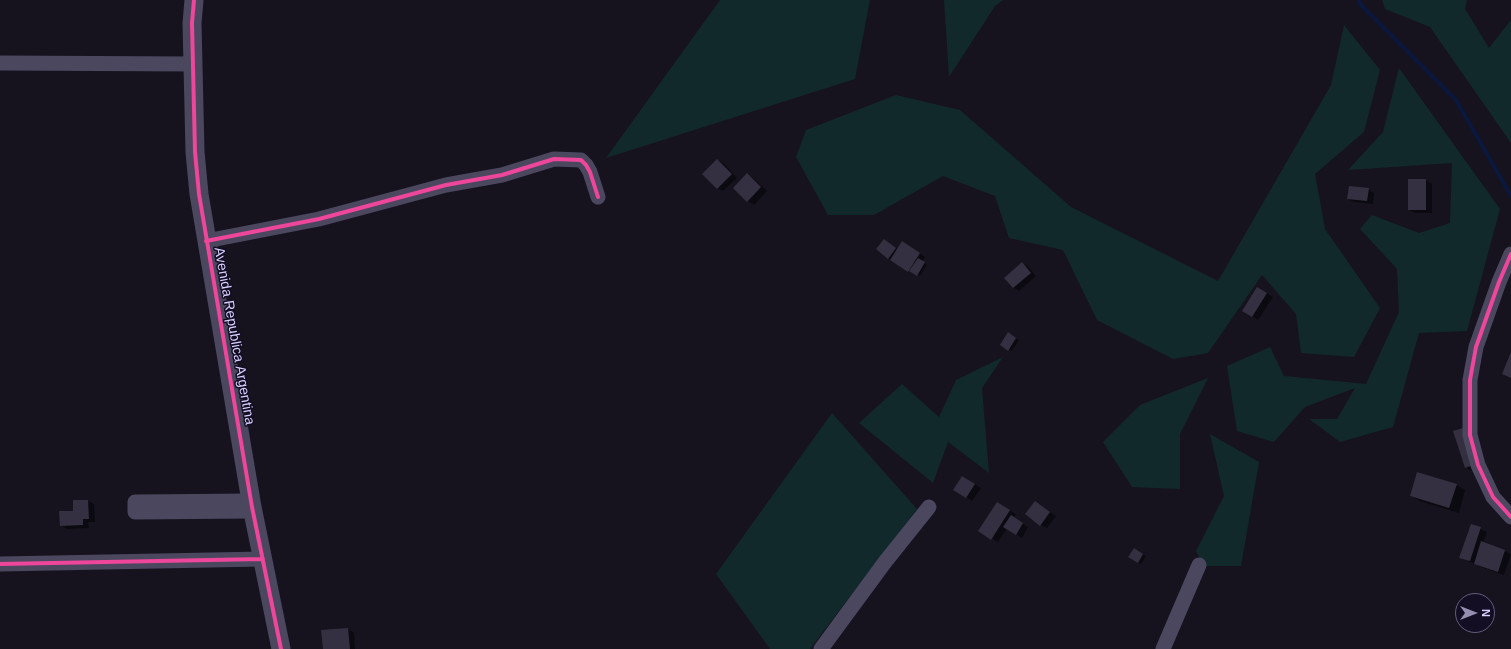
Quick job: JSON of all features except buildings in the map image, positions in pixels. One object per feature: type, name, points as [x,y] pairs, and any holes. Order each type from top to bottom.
[{"type":"street","name":"Avenida Republica Argentina","points":[[194,0],[192,23],[195,152],[199,194],[252,506],[281,649]]},
{"type":"street","points":[[0,63],[193,64]]},
{"type":"street","points":[[206,241],[319,219],[446,185],[502,175],[554,159],[581,160],[590,172],[598,197]]},
{"type":"street","points":[[1511,254],[1499,282],[1476,347],[1470,380],[1470,435],[1478,465],[1493,497],[1511,517]]},
{"type":"street","points":[[135,502],[252,506],[135,512],[135,502]]},
{"type":"street","points":[[821,649],[885,562],[928,508]]},
{"type":"street","points":[[0,564],[263,559]]},
{"type":"street","points":[[1163,649],[1199,565]]},
{"type":"green space","points":[[720,0],[870,0],[855,79],[606,158]]},
{"type":"green space","points":[[944,0],[1003,0],[995,6],[949,77]]},
{"type":"green space","points":[[1382,0],[1467,0],[1465,9],[1489,48],[1511,20],[1511,143],[1430,27],[1385,9]]},
{"type":"green space","points":[[1344,25],[1380,70],[1364,132],[1315,174],[1325,229],[1380,308],[1354,357],[1301,353],[1296,314],[1262,275],[1208,353],[1173,359],[1097,320],[1063,250],[1009,238],[995,196],[943,176],[874,215],[828,215],[796,157],[806,130],[896,95],[960,110],[1071,207],[1218,281],[1331,85]]},
{"type":"green space","points":[[1399,68],[1500,209],[1467,331],[1419,333],[1393,427],[1340,442],[1309,419],[1337,419],[1355,388],[1305,407],[1274,442],[1237,431],[1227,366],[1270,347],[1284,376],[1366,384],[1399,312],[1397,269],[1360,229],[1372,215],[1419,233],[1450,223],[1452,163],[1348,170],[1383,132]]},
{"type":"green space","points":[[1003,357],[982,388],[989,473],[948,442],[933,483],[859,423],[902,384],[939,417],[956,380]]},
{"type":"green space","points":[[1208,378],[1180,434],[1180,489],[1132,487],[1103,442],[1140,405]]},
{"type":"green space","points":[[832,413],[917,509],[810,649],[770,649],[716,574]]},
{"type":"green space","points":[[1210,434],[1259,462],[1241,566],[1204,566],[1196,551],[1224,496]]},
{"type":"waterway","points":[[1359,0],[1360,4],[1456,100],[1511,196]]},
{"type":"cycle path","points":[[194,0],[192,23],[195,152],[199,194],[252,507],[281,649]]},
{"type":"cycle path","points":[[206,241],[319,219],[446,185],[502,175],[554,159],[581,160],[590,172],[598,197]]},
{"type":"cycle path","points":[[1511,254],[1499,282],[1476,347],[1470,380],[1470,435],[1478,465],[1493,497],[1511,517]]},
{"type":"cycle path","points":[[0,564],[263,559]]}]
